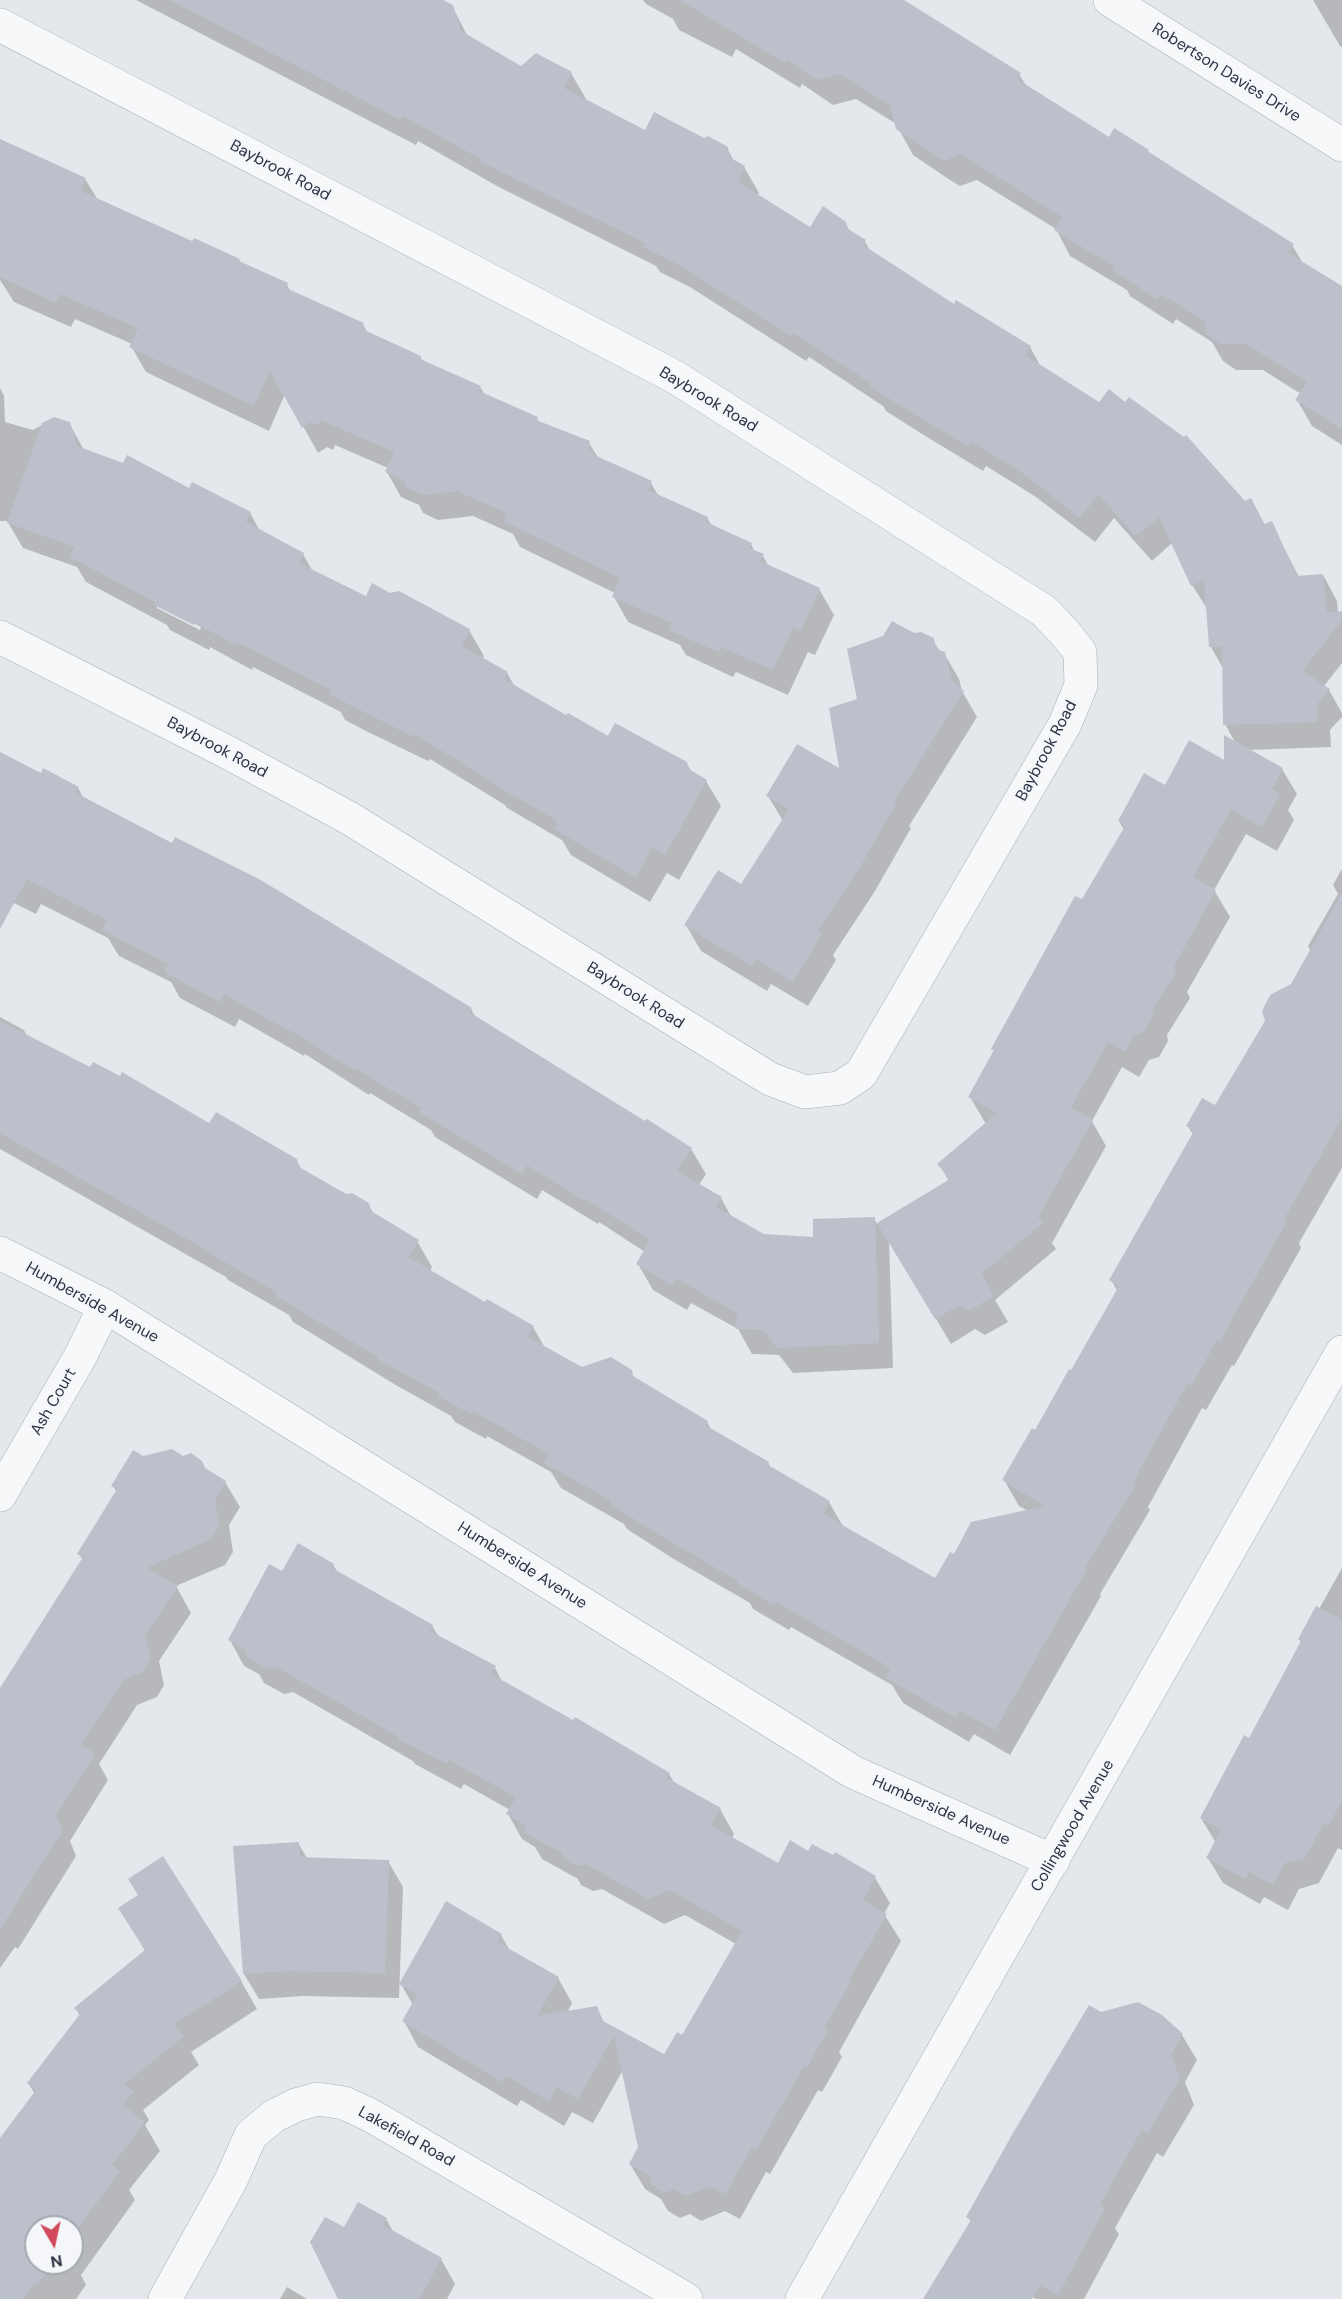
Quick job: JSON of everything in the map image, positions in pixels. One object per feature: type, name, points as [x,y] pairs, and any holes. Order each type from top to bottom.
[{"type":"street","name":"Robertson Davies Drive","points":[[1110,0],[1342,145]]},
{"type":"street","name":"Baybrook Road","points":[[0,25],[675,377],[1044,611],[1080,652],[1081,685],[1065,724],[861,1074],[840,1088],[805,1092],[770,1079],[349,818],[227,752],[0,637]]},
{"type":"street","name":"Humberside Avenue","points":[[0,1253],[105,1306],[853,1772],[1053,1861]]},
{"type":"street","name":"Ash Court","points":[[0,1496],[80,1357],[105,1306]]},
{"type":"street","name":"Collingwood Avenue","points":[[802,2299],[1342,1352]]},
{"type":"street","name":"Lakefield Road","points":[[165,2299],[231,2180],[251,2135],[274,2116],[296,2105],[318,2099],[344,2103],[370,2115],[686,2299]]},
{"type":"building","points":[[170,0],[443,0],[453,5],[461,31],[521,66],[536,53],[572,72],[564,88],[645,130],[654,112],[704,138],[708,136],[728,147],[729,157],[745,166],[738,182],[810,227],[823,206],[846,222],[848,229],[866,240],[863,245],[954,304],[956,300],[1031,346],[1025,355],[1099,402],[1109,389],[1125,402],[1129,397],[1184,437],[1186,435],[1245,501],[1251,498],[1264,524],[1272,521],[1297,576],[1323,574],[1327,613],[1342,611],[1342,620],[1302,671],[1330,689],[1317,704],[1317,722],[1223,725],[1222,646],[1209,647],[1204,580],[1191,586],[1159,517],[1136,536],[1098,494],[1080,518],[1020,471],[971,441],[968,446],[906,409],[870,386],[871,383],[794,333],[791,336],[674,262],[643,247],[645,243],[480,161],[481,159],[403,116],[401,120]]},
{"type":"building","points":[[680,0],[904,0],[1021,73],[1017,79],[1109,137],[1114,128],[1149,150],[1148,152],[1294,244],[1288,253],[1342,286],[1342,429],[1295,400],[1307,382],[1247,344],[1220,344],[1207,335],[1204,321],[1161,294],[1158,300],[1113,270],[1115,267],[1054,230],[1062,217],[961,154],[944,161],[931,153],[896,129],[890,105],[840,74],[817,80],[787,60],[785,63]]},
{"type":"building","points":[[0,139],[86,178],[81,191],[192,241],[194,238],[240,259],[239,261],[288,283],[286,288],[364,323],[362,329],[421,356],[420,359],[481,386],[479,391],[538,417],[536,420],[590,441],[588,449],[593,451],[592,454],[652,481],[648,490],[708,517],[706,522],[752,543],[749,548],[764,554],[760,561],[820,588],[801,631],[793,627],[773,670],[721,647],[719,652],[669,630],[672,623],[612,597],[620,578],[504,521],[507,513],[457,491],[423,495],[407,488],[403,480],[385,472],[394,452],[321,420],[319,425],[311,422],[302,428],[270,371],[254,406],[129,347],[138,328],[60,294],[56,303],[0,277]]},
{"type":"building","points":[[54,417],[70,422],[77,446],[123,463],[127,455],[189,488],[192,482],[251,512],[246,522],[304,553],[299,563],[366,596],[372,583],[390,593],[399,591],[470,629],[462,646],[508,672],[504,679],[566,715],[568,713],[608,736],[615,723],[687,762],[689,769],[707,780],[665,855],[652,848],[635,877],[554,829],[558,821],[490,782],[415,734],[414,737],[352,706],[329,694],[331,690],[239,643],[237,645],[154,605],[155,602],[70,557],[75,547],[7,523],[42,423]]},
{"type":"building","points":[[892,621],[914,633],[921,632],[934,638],[936,649],[945,652],[952,681],[964,691],[895,800],[897,802],[861,865],[818,931],[822,933],[793,982],[757,959],[752,966],[684,925],[718,870],[741,884],[789,809],[766,796],[797,744],[839,768],[829,708],[857,699],[847,649],[883,636]]},
{"type":"building","points":[[1224,735],[1283,768],[1272,789],[1280,794],[1262,827],[1231,809],[1193,877],[1216,890],[1174,966],[1176,972],[1153,1009],[1154,1014],[1144,1032],[1134,1035],[1125,1052],[1108,1042],[1071,1107],[1093,1120],[1038,1217],[1043,1223],[981,1274],[994,1296],[970,1310],[960,1305],[935,1319],[877,1223],[950,1179],[937,1164],[997,1113],[968,1097],[994,1050],[991,1049],[1075,896],[1082,899],[1125,826],[1118,821],[1144,773],[1165,785],[1189,740],[1224,760]]},
{"type":"building","points":[[0,752],[41,773],[43,768],[79,787],[76,793],[172,843],[175,837],[259,879],[472,1008],[469,1012],[692,1148],[677,1171],[722,1197],[716,1207],[764,1234],[813,1237],[813,1219],[875,1217],[879,1343],[777,1348],[763,1330],[736,1329],[737,1313],[676,1278],[672,1285],[636,1264],[650,1240],[584,1198],[583,1200],[527,1165],[522,1174],[419,1112],[421,1108],[355,1068],[354,1070],[290,1030],[224,994],[220,1002],[164,972],[168,964],[102,930],[107,920],[27,879],[0,929]]},
{"type":"building","points":[[1342,893],[1342,1118],[1284,1219],[1287,1221],[1219,1342],[1217,1340],[1191,1386],[1187,1384],[1133,1482],[1136,1484],[1085,1568],[1087,1569],[995,1730],[959,1710],[955,1717],[886,1678],[891,1668],[776,1602],[774,1605],[610,1504],[612,1501],[544,1463],[549,1454],[473,1411],[471,1414],[438,1396],[440,1393],[377,1359],[378,1357],[276,1296],[278,1293],[212,1253],[0,1133],[0,1021],[90,1067],[93,1062],[120,1076],[122,1072],[209,1123],[216,1112],[297,1159],[299,1167],[346,1194],[352,1193],[369,1203],[371,1211],[419,1240],[408,1257],[485,1302],[487,1299],[534,1326],[528,1337],[582,1367],[611,1357],[632,1370],[633,1376],[708,1421],[705,1425],[830,1501],[823,1514],[935,1578],[950,1552],[954,1554],[971,1522],[1045,1506],[1002,1480],[1032,1428],[1035,1430],[1119,1286],[1109,1280],[1194,1131],[1186,1126],[1202,1098],[1215,1105],[1265,1021],[1262,1011],[1270,995],[1291,984]]},
{"type":"building","points":[[172,1449],[183,1456],[191,1453],[202,1461],[205,1468],[226,1481],[215,1499],[219,1526],[211,1539],[146,1568],[178,1586],[145,1635],[150,1659],[142,1672],[123,1680],[81,1745],[95,1754],[56,1815],[63,1830],[0,1929],[0,1688],[83,1557],[77,1554],[117,1489],[111,1486],[133,1450],[143,1456]]},
{"type":"building","points":[[298,1543],[334,1564],[332,1568],[433,1625],[430,1631],[496,1666],[491,1674],[573,1720],[575,1717],[670,1773],[667,1778],[721,1808],[711,1825],[778,1863],[790,1840],[808,1851],[812,1844],[833,1855],[835,1852],[876,1876],[863,1900],[887,1914],[849,1980],[851,1982],[824,2028],[828,2030],[807,2067],[804,2066],[756,2150],[752,2147],[725,2194],[710,2186],[686,2196],[674,2189],[665,2193],[652,2185],[650,2176],[629,2164],[638,2147],[614,2035],[578,2099],[557,2087],[549,2101],[506,2076],[502,2082],[402,2021],[417,1995],[399,1984],[446,1901],[502,1934],[497,1942],[559,1977],[537,2016],[597,2006],[603,2021],[664,2054],[677,2032],[682,2035],[742,1931],[670,1890],[648,1899],[586,1864],[577,1866],[565,1859],[562,1853],[525,1833],[525,1825],[506,1814],[516,1797],[449,1760],[447,1764],[398,1739],[399,1737],[277,1667],[268,1669],[248,1658],[246,1651],[228,1640],[269,1564],[282,1571]]},
{"type":"building","points":[[1316,1606],[1342,1620],[1342,1801],[1328,1826],[1323,1824],[1305,1858],[1285,1863],[1273,1885],[1249,1872],[1245,1879],[1206,1858],[1221,1830],[1200,1818],[1244,1735],[1249,1738],[1301,1641],[1298,1639]]},
{"type":"building","points":[[299,1842],[300,1857],[389,1860],[385,1973],[287,1971],[243,1974],[233,1846]]},
{"type":"building","points":[[163,1856],[242,1981],[174,2024],[184,2036],[124,2084],[134,2091],[123,2105],[145,2122],[112,2165],[120,2171],[84,2220],[84,2215],[24,2215],[24,2275],[44,2275],[22,2299],[0,2299],[0,2138],[36,2090],[27,2083],[80,2014],[74,2008],[145,1950],[118,1908],[138,1895],[128,1879]]},
{"type":"building","points":[[1138,2002],[1162,2015],[1183,2034],[1171,2055],[1180,2079],[1148,2133],[1142,2129],[1100,2204],[1105,2208],[1058,2295],[1040,2285],[1032,2299],[923,2299],[971,2220],[966,2217],[1013,2133],[1089,2005],[1101,2012]]},
{"type":"building","points":[[358,2202],[387,2218],[383,2225],[442,2258],[419,2299],[338,2299],[310,2242],[325,2217],[344,2227]]}]
